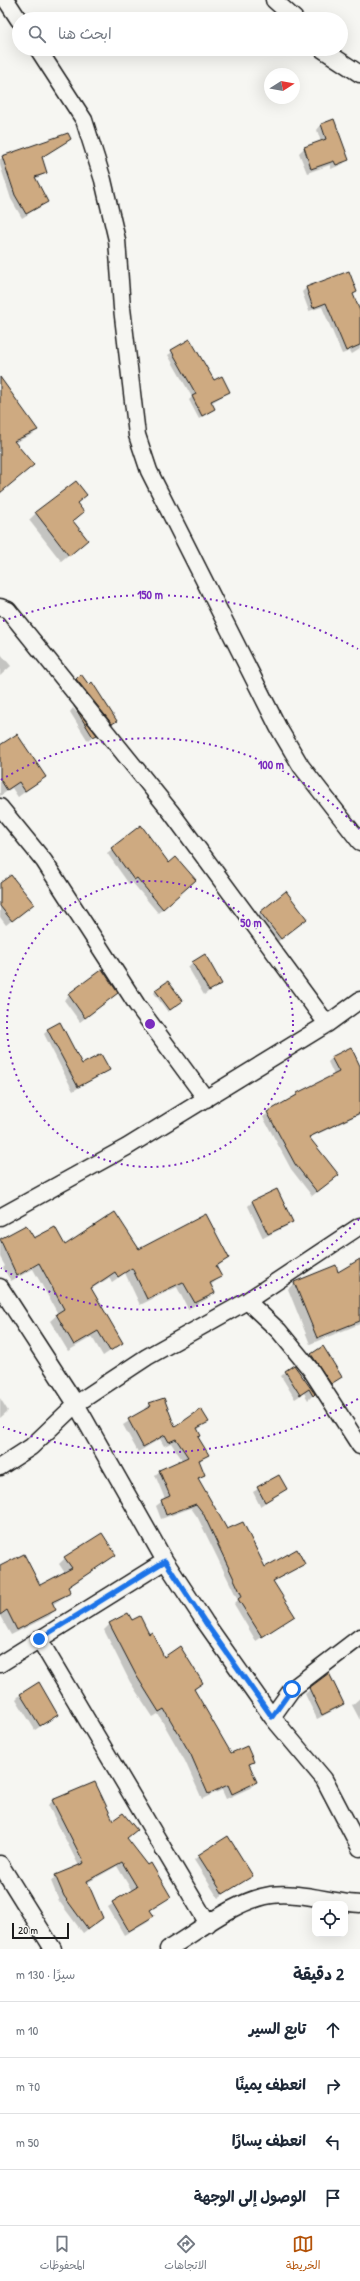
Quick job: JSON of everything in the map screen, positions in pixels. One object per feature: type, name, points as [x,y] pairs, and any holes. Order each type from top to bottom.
[{"type":"street","points":[[6,0],[14,12]]},
{"type":"street","points":[[274,0],[287,12]]},
{"type":"street","points":[[43,56],[84,120],[104,180],[117,240],[122,308],[137,435],[149,471],[278,727],[301,766],[360,842]]},
{"type":"street","points":[[333,56],[360,74]]},
{"type":"street","points":[[0,607],[8,610],[170,812],[327,1024]]},
{"type":"street","points":[[0,807],[44,861],[137,1005],[206,1099]]},
{"type":"street","points":[[0,1217],[127,1147],[327,1024],[360,1000]]},
{"type":"street","points":[[0,1467],[32,1447],[76,1404],[148,1357],[247,1301],[360,1226]]},
{"type":"street","points":[[0,1287],[76,1404],[165,1561],[205,1622],[272,1717],[324,1779],[360,1848]]},
{"type":"street","points":[[247,1301],[278,1331],[311,1370],[360,1446]]},
{"type":"street","points":[[0,1664],[165,1561]]},
{"type":"street","points":[[272,1717],[292,1689],[360,1637]]},
{"type":"street","points":[[39,1639],[208,1924]]},
{"type":"street","points":[[0,1864],[53,1949]]},
{"type":"street","points":[[168,1949],[237,1907],[272,1895],[316,1897],[360,1904]]},
{"type":"building","points":[[334,119],[349,160],[336,165],[334,161],[311,169],[304,147],[326,139],[321,124]]},
{"type":"building","points":[[68,133],[71,139],[42,157],[47,173],[35,177],[48,202],[26,214],[15,195],[2,156]]},
{"type":"building","points":[[349,271],[357,292],[353,294],[360,311],[360,345],[346,351],[326,303],[313,308],[306,287]]},
{"type":"building","points":[[190,339],[214,380],[222,376],[230,392],[211,401],[215,409],[202,416],[192,396],[196,394],[171,350]]},
{"type":"building","points":[[0,377],[38,430],[14,441],[34,465],[0,493]]},
{"type":"building","points":[[76,481],[87,495],[77,503],[84,512],[73,521],[88,540],[69,556],[35,512]]},
{"type":"building","points":[[81,674],[89,685],[92,682],[117,721],[112,724],[76,679]]},
{"type":"building","points":[[74,706],[97,735],[93,737]]},
{"type":"building","points":[[17,734],[46,777],[25,791],[19,782],[7,790],[0,779],[0,745]]},
{"type":"building","points":[[141,825],[169,863],[176,857],[196,880],[163,909],[137,878],[134,880],[111,848]]},
{"type":"building","points":[[11,875],[34,904],[12,921],[0,906],[0,883]]},
{"type":"building","points":[[286,891],[307,919],[281,939],[260,912]]},
{"type":"building","points":[[205,954],[222,984],[209,991],[192,962]]},
{"type":"building","points":[[102,969],[118,993],[85,1018],[68,994]]},
{"type":"building","points":[[168,981],[183,1001],[170,1010],[155,990]]},
{"type":"building","points":[[60,1022],[82,1064],[101,1054],[110,1070],[78,1087],[47,1029]]},
{"type":"building","points":[[351,1047],[360,1066],[360,1113],[309,1137],[339,1175],[317,1192],[295,1164],[267,1112],[297,1095],[297,1093],[339,1072],[331,1057]]},
{"type":"building","points":[[277,1189],[293,1222],[268,1234],[252,1201]]},
{"type":"building","points":[[115,1212],[139,1249],[206,1214],[229,1258],[216,1266],[222,1277],[210,1283],[215,1293],[195,1303],[183,1282],[147,1299],[132,1268],[118,1277],[115,1272],[91,1288],[123,1343],[110,1351],[98,1331],[74,1345],[56,1314],[64,1309],[39,1263],[17,1276],[0,1239],[26,1225],[34,1238],[55,1227],[65,1245]]},
{"type":"building","points":[[360,1259],[360,1321],[317,1338],[294,1282],[336,1265],[338,1272]]},
{"type":"building","points":[[323,1346],[342,1377],[331,1384],[311,1354]]},
{"type":"building","points":[[294,1365],[315,1394],[313,1396],[309,1389],[300,1395],[285,1371]]},
{"type":"building","points":[[164,1398],[175,1427],[201,1409],[209,1422],[197,1428],[201,1436],[198,1437],[209,1455],[199,1460],[205,1475],[198,1478],[227,1529],[243,1522],[265,1567],[297,1549],[305,1564],[273,1581],[295,1616],[262,1637],[238,1599],[242,1596],[203,1513],[196,1504],[166,1515],[161,1500],[170,1496],[159,1470],[188,1457],[176,1439],[169,1442],[165,1435],[143,1447],[128,1419],[151,1406],[149,1403]]},
{"type":"building","points":[[279,1475],[287,1489],[265,1502],[257,1487]]},
{"type":"building","points":[[102,1533],[116,1555],[68,1587],[71,1593],[52,1602],[56,1610],[17,1630],[7,1610],[0,1615],[0,1566],[24,1554],[40,1585],[72,1568],[64,1557]]},
{"type":"building","points":[[128,1613],[132,1620],[140,1616],[149,1634],[152,1632],[164,1657],[180,1646],[203,1683],[194,1689],[231,1753],[247,1746],[254,1762],[249,1764],[257,1782],[232,1794],[228,1785],[208,1794],[191,1755],[164,1709],[159,1712],[136,1675],[109,1623]]},
{"type":"building","points":[[329,1673],[344,1704],[322,1715],[309,1688]]},
{"type":"building","points":[[39,1682],[58,1715],[40,1726],[20,1694]]},
{"type":"building","points":[[95,1782],[113,1820],[123,1813],[137,1830],[127,1838],[148,1865],[151,1863],[171,1897],[150,1910],[154,1916],[129,1931],[112,1902],[137,1887],[122,1862],[87,1881],[103,1918],[88,1929],[64,1896],[55,1875],[84,1863],[52,1800]]},
{"type":"building","points":[[228,1836],[253,1876],[223,1894],[198,1855]]},
{"type":"route","points":[[39,1639],[165,1561],[205,1622],[272,1717],[292,1689]]}]
